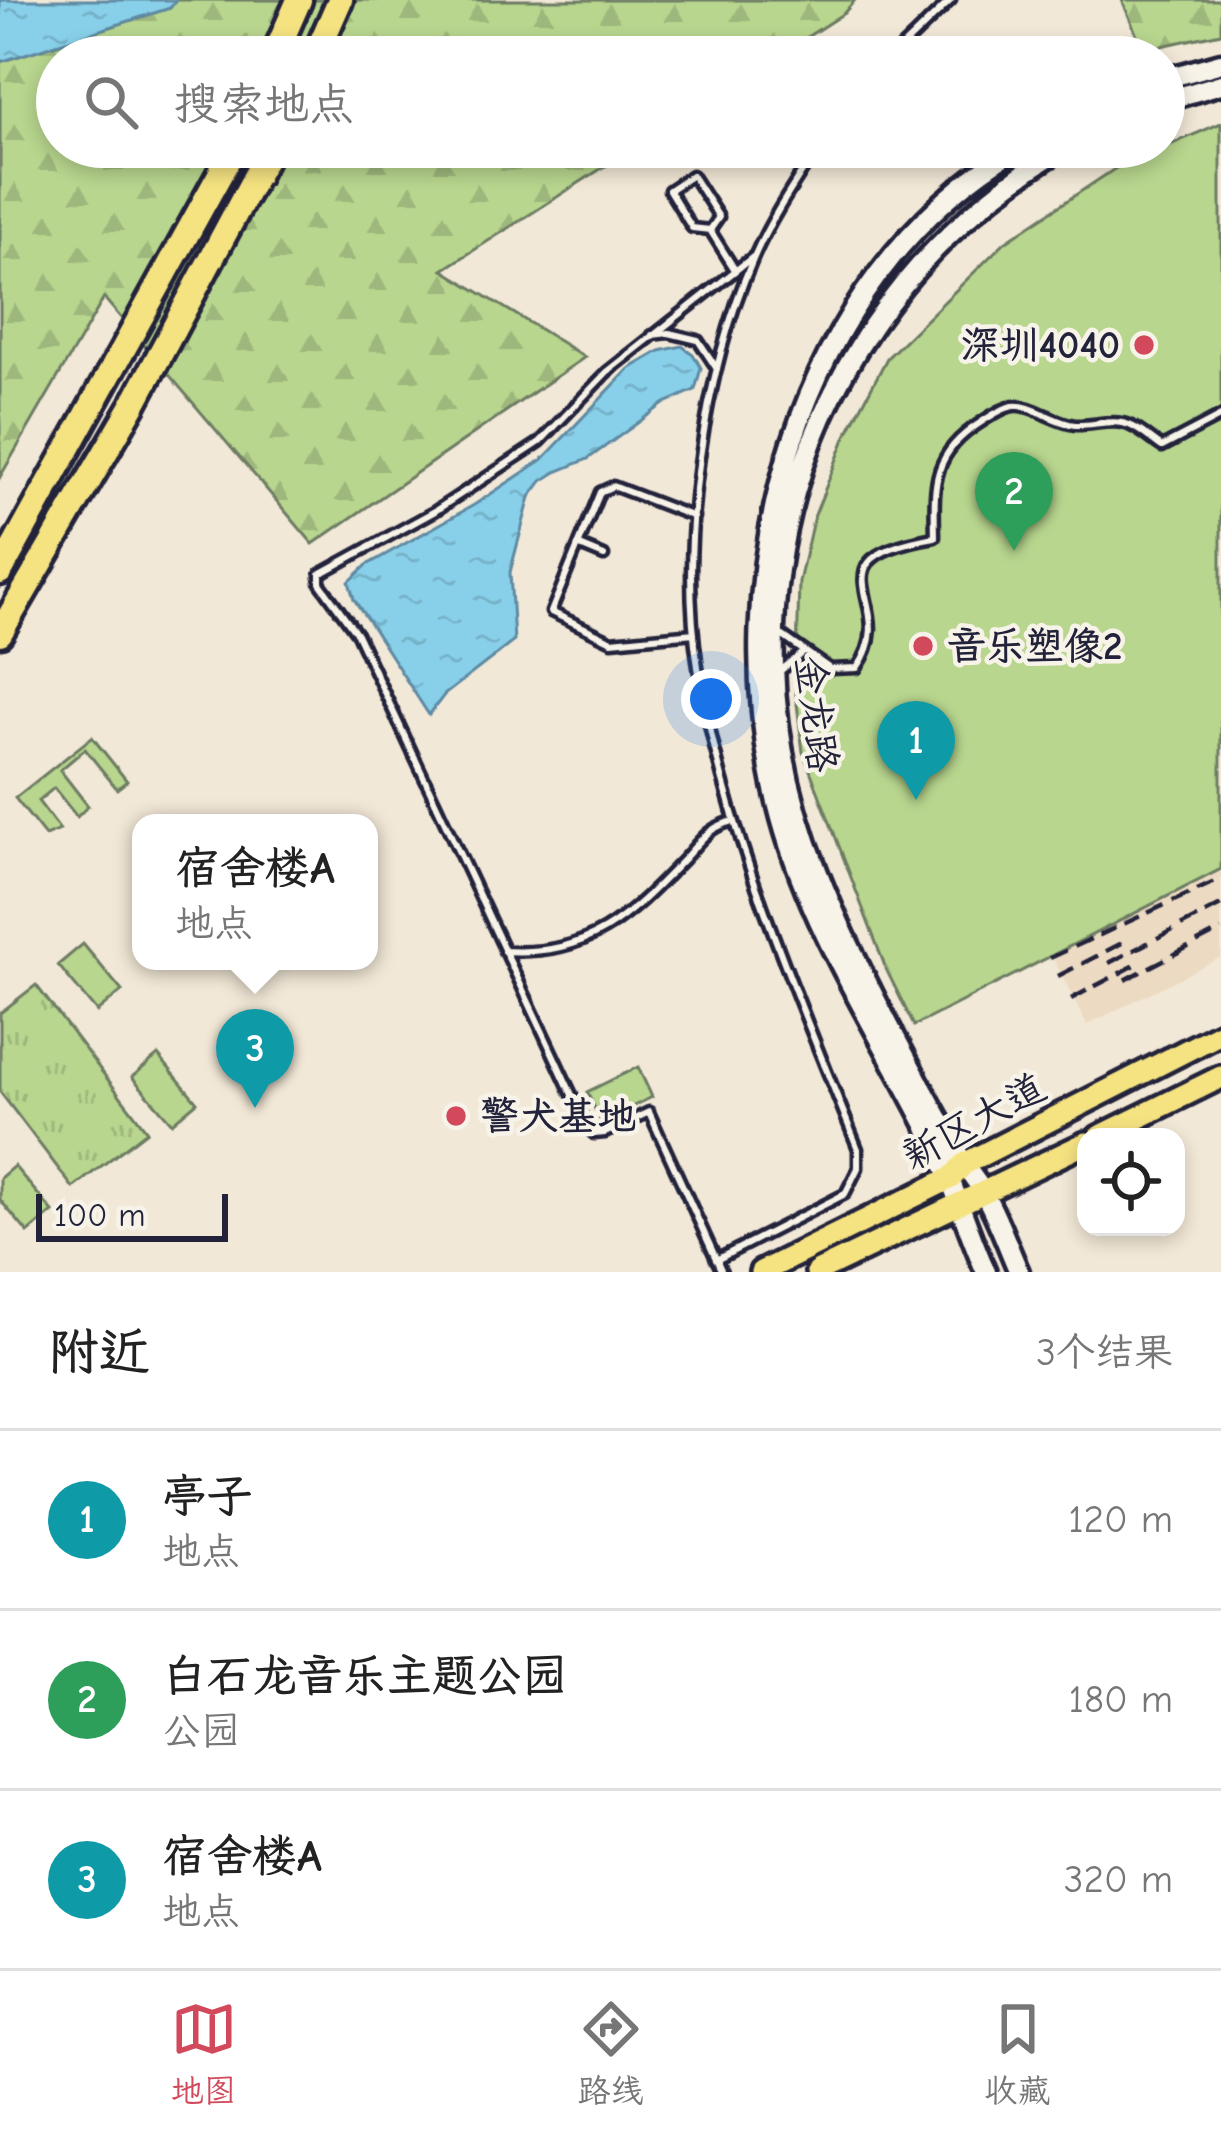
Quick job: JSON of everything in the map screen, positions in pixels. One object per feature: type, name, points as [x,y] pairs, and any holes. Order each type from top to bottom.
[{"type":"highway","points":[[283,36],[299,0]]},
{"type":"highway","points":[[324,36],[340,0]]},
{"type":"highway","points":[[0,572],[223,168]]},
{"type":"highway","points":[[0,633],[133,404],[260,168]]},
{"type":"main road","points":[[1185,73],[1221,63]]},
{"type":"main road","points":[[1185,95],[1221,84]]},
{"type":"main road","name":"金龙路","points":[[990,168],[911,237],[834,344],[803,412],[780,483],[764,561],[758,641],[764,729],[782,819],[828,934],[958,1171],[985,1195],[1018,1272]]},
{"type":"main road","name":"金龙路","points":[[986,1272],[962,1203],[958,1171],[818,874],[787,771],[774,685],[774,622],[782,548],[800,470],[833,389],[854,352],[903,284],[974,210],[1035,168]]},
{"type":"main road","name":"新区大道","points":[[761,1272],[1221,1034]]},
{"type":"main road","name":"新区大道","points":[[1117,1128],[1221,1077]]},
{"type":"main road","name":"新区大道","points":[[817,1272],[1077,1148]]},
{"type":"lane","points":[[914,36],[951,0]]},
{"type":"lane","points":[[716,1260],[845,1194],[858,1168],[858,1149],[734,821],[709,727],[694,633],[694,517],[705,432],[728,326],[754,256],[805,168]]},
{"type":"lane","points":[[692,175],[719,217],[710,230],[692,228],[669,190],[692,175]]},
{"type":"lane","points":[[710,230],[735,270]]},
{"type":"lane","points":[[722,1272],[649,1112],[605,1133],[594,1134],[587,1127],[357,634],[320,583],[320,574],[434,511],[540,442],[607,372],[754,256]]},
{"type":"lane","points":[[651,335],[669,333],[698,340],[719,372]]},
{"type":"lane","points":[[774,622],[788,643],[837,671],[857,668],[873,632],[862,592],[864,574],[876,554],[899,542],[935,537],[933,485],[941,461],[962,434],[990,416],[1012,406],[1076,425],[1121,423],[1162,447],[1221,416]]},
{"type":"lane","points":[[694,517],[613,487],[601,491],[551,612],[612,640],[694,633]]},
{"type":"lane","points":[[578,546],[604,556]]},
{"type":"lane","points":[[774,685],[781,670],[805,652]]},
{"type":"lane","points":[[504,951],[557,951],[587,939],[635,907],[690,852],[704,831],[734,821]]},
{"type":"shaded area","points":[[1221,869],[1221,957],[1087,1025],[1052,956]]},
{"type":"green space","points":[[176,0],[855,0],[808,36],[82,36],[170,8]]},
{"type":"green space","points":[[1122,0],[1221,0],[1221,33],[1185,41],[1185,36],[1137,36]]},
{"type":"green space","points":[[36,51],[36,168],[602,168],[443,270],[585,357],[313,544],[104,298],[0,477],[0,62]]},
{"type":"green space","points":[[1221,123],[1221,869],[914,1026],[886,969],[803,752],[796,696],[799,582],[813,520],[846,436],[887,358],[1005,242],[1116,168],[1185,168],[1185,138]]},
{"type":"green space","points":[[92,737],[127,781],[117,789],[85,749],[60,770],[88,806],[77,817],[54,788],[38,801],[60,830],[45,836],[15,798]]},
{"type":"green space","points":[[83,944],[122,991],[97,1012],[58,965]]},
{"type":"green space","points":[[36,985],[147,1131],[73,1188],[0,1092],[0,1013]]},
{"type":"green space","points":[[158,1055],[197,1102],[172,1123],[132,1077]]},
{"type":"green space","points":[[638,1067],[652,1097],[601,1122],[587,1092]]},
{"type":"green space","points":[[14,1166],[53,1212],[28,1233],[0,1200],[0,1178]]},
{"type":"water","points":[[0,0],[176,0],[170,8],[82,36],[36,36],[36,51],[0,62]]},
{"type":"water","points":[[682,346],[701,368],[695,390],[665,403],[588,459],[542,481],[530,497],[510,572],[514,641],[444,695],[429,715],[354,599],[349,582],[367,565],[474,505],[542,460],[629,369],[660,351]]},
{"type":"railway","points":[[1050,958],[1221,879]]},
{"type":"railway","points":[[1109,963],[1221,905]]},
{"type":"railway","points":[[1125,980],[1221,930]]},
{"type":"railway","points":[[1058,976],[1122,943]]},
{"type":"railway","points":[[1071,999],[1135,965]]},
{"type":"place","name":"深圳4040","points":[[1144,345]]},
{"type":"place","name":"白石龙音乐主题公园","points":[[1014,551]]},
{"type":"place","name":"音乐塑像2","points":[[923,646]]},
{"type":"place","name":"亭子","points":[[916,800]]},
{"type":"place","name":"宿舍楼A","points":[[255,1108]]},
{"type":"place","name":"警犬基地","points":[[456,1116]]}]
